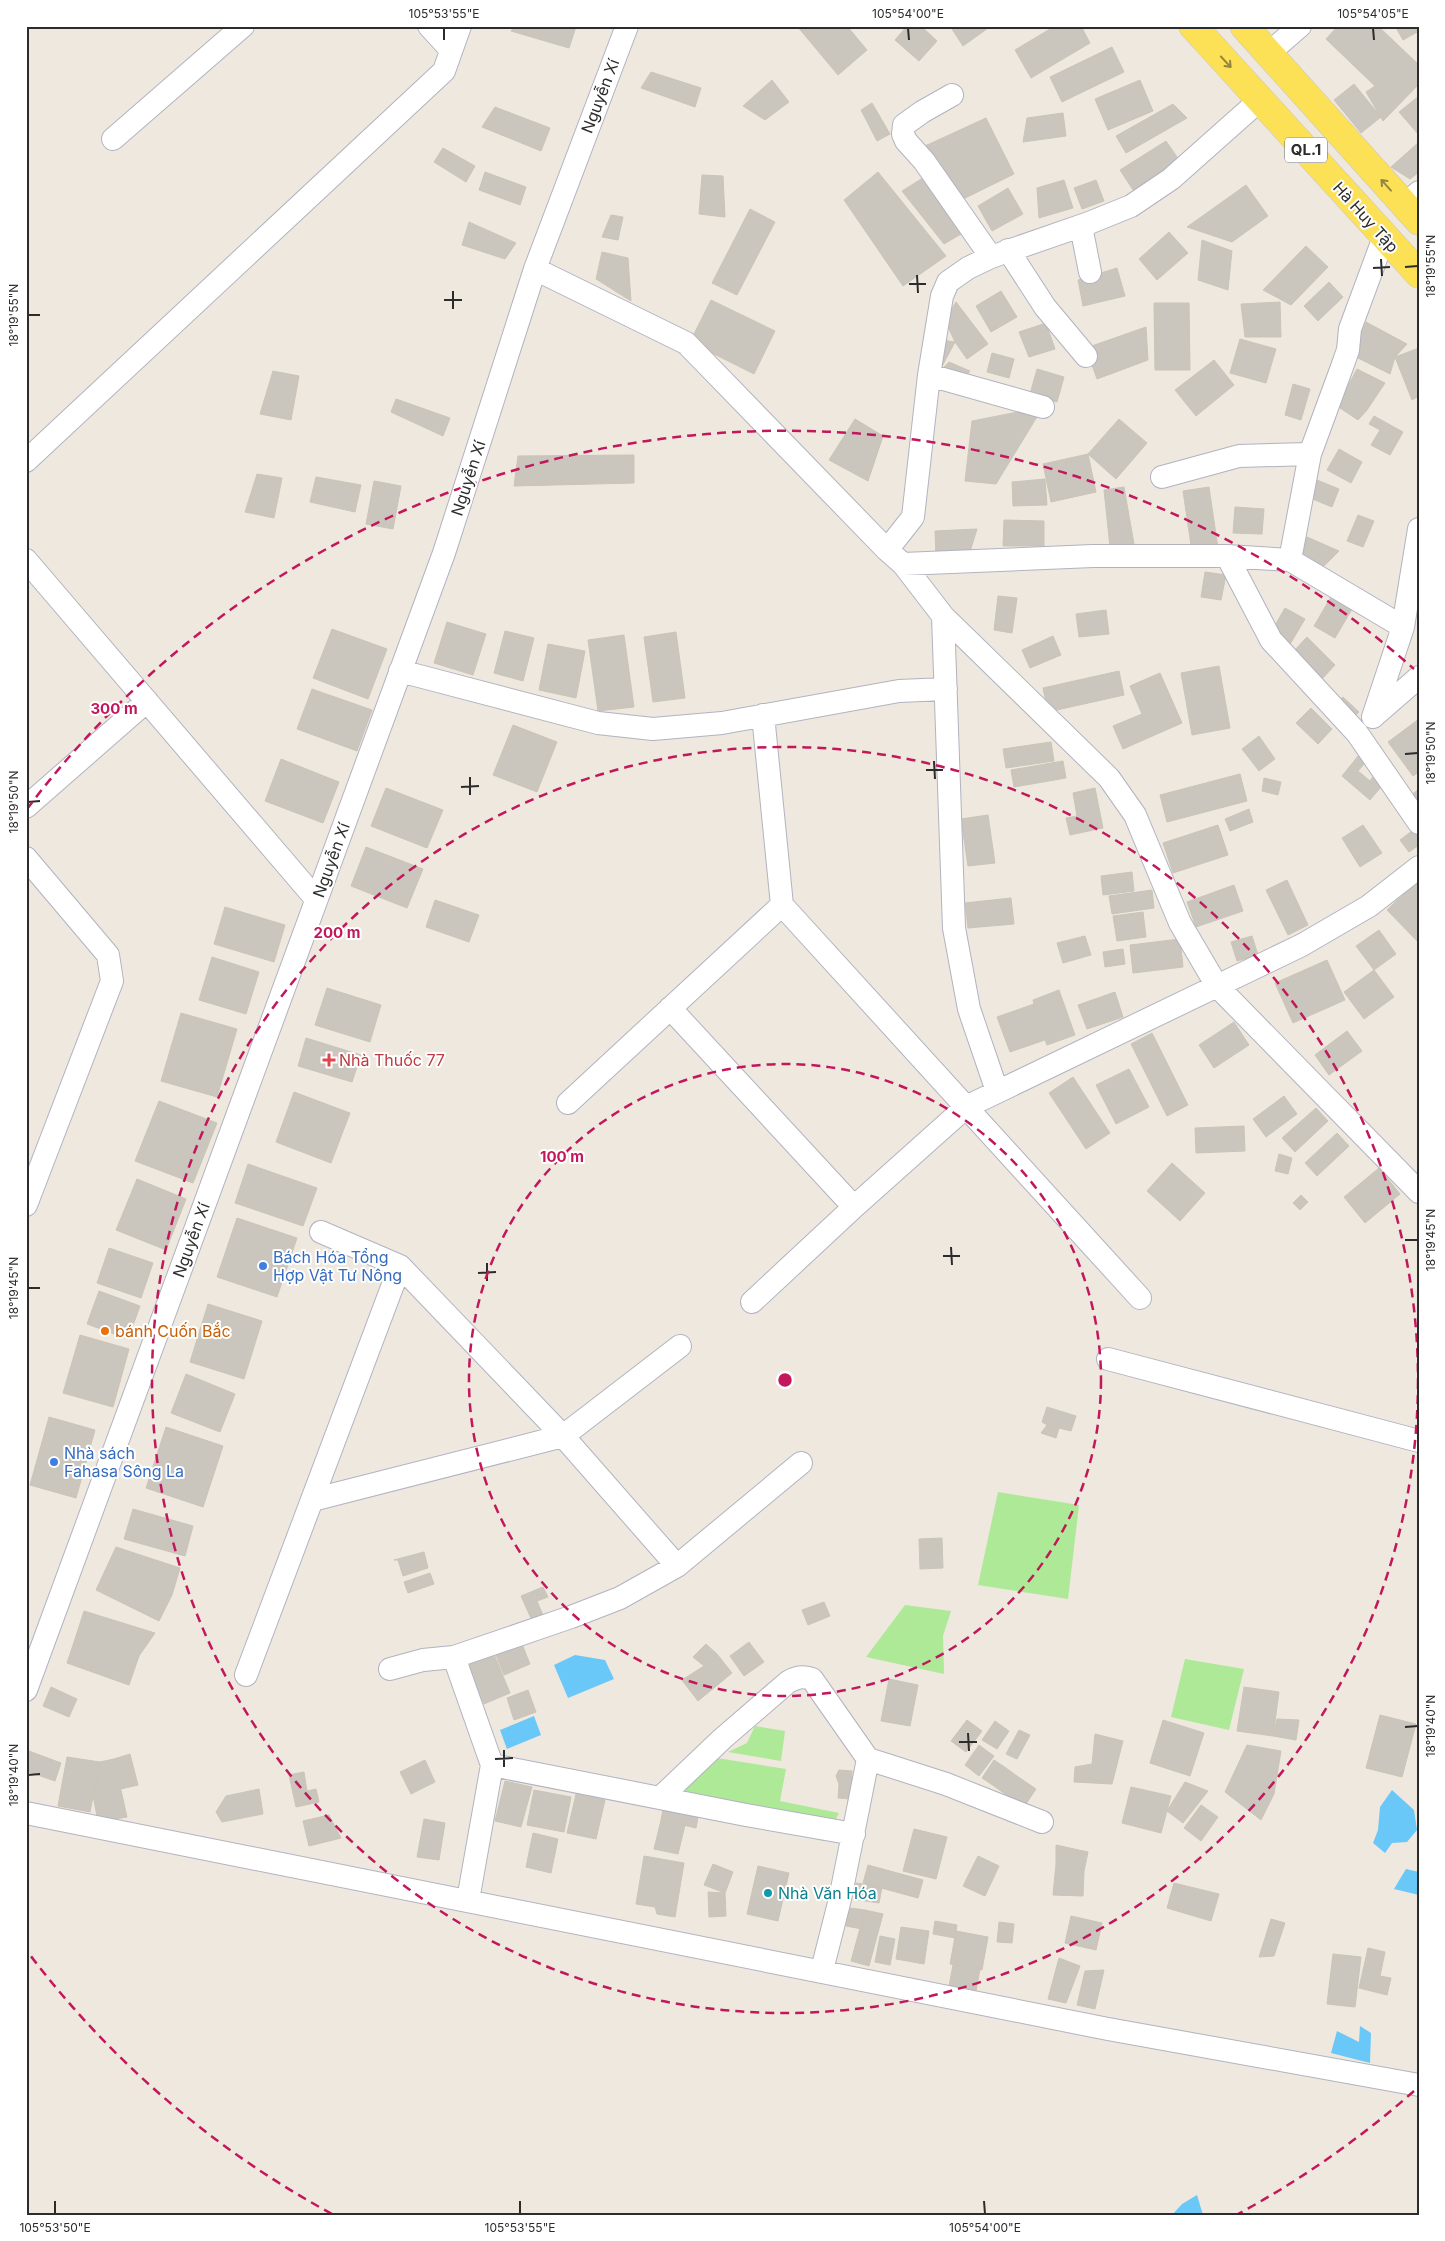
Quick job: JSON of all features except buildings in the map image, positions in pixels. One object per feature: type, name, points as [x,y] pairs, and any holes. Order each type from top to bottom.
[{"type":"main road","name":"Hà Huy Tập","points":[[1193,26],[1419,274]]},
{"type":"main road","name":"QL.1","points":[[1244,26],[1414,206]]},
{"type":"main road","points":[[1384,237],[1414,206]]},
{"type":"street","points":[[113,139],[243,26]]},
{"type":"street","points":[[430,26],[451,50]]},
{"type":"street","points":[[26,461],[444,71],[460,26]]},
{"type":"street","name":"Nguyễn Xí","points":[[26,1690],[444,553],[535,269],[627,26]]},
{"type":"street","points":[[1269,53],[1300,26]]},
{"type":"street","points":[[952,95],[904,125],[903,134],[906,141],[1086,356]]},
{"type":"street","points":[[895,557],[913,517],[928,375],[942,296],[948,282],[968,268],[1000,254],[1081,226],[1131,206],[1171,179],[1261,99]]},
{"type":"street","points":[[1081,226],[1090,272]]},
{"type":"street","points":[[1290,560],[1310,454],[1348,350],[1350,329],[1384,237]]},
{"type":"street","points":[[535,269],[686,343],[895,557],[943,616],[1109,778],[1135,815],[1180,923],[1216,986],[1419,1192]]},
{"type":"street","points":[[928,375],[1043,407]]},
{"type":"street","points":[[1162,477],[1238,456],[1310,454]]},
{"type":"street","points":[[1373,717],[1403,627],[1419,529]]},
{"type":"street","points":[[895,557],[1227,556],[1290,560],[1403,627]]},
{"type":"street","points":[[1227,556],[1271,640],[1357,733],[1419,823]]},
{"type":"street","points":[[26,560],[316,899]]},
{"type":"street","points":[[943,616],[954,928],[969,1009],[997,1091]]},
{"type":"street","points":[[400,671],[598,723],[653,729],[722,723],[899,691],[946,689]]},
{"type":"street","points":[[1357,733],[1419,677]]},
{"type":"street","points":[[26,807],[147,701]]},
{"type":"street","points":[[763,715],[782,905],[1140,1298]]},
{"type":"street","points":[[26,858],[108,955],[112,982],[26,1205]]},
{"type":"street","points":[[752,1302],[854,1207],[966,1107],[1302,946],[1369,906],[1419,867]]},
{"type":"street","points":[[568,1102],[782,905]]},
{"type":"street","points":[[670,1008],[854,1207]]},
{"type":"street","points":[[321,1232],[400,1266],[563,1436],[677,1566]]},
{"type":"street","points":[[246,1675],[400,1266]]},
{"type":"street","points":[[312,1500],[563,1436],[680,1346]]},
{"type":"street","points":[[1108,1359],[1419,1441]]},
{"type":"street","points":[[390,1669],[423,1660],[454,1657],[620,1598],[677,1566],[800,1463]]},
{"type":"street","points":[[454,1657],[492,1765],[468,1900]]},
{"type":"street","points":[[660,1798],[722,1739],[788,1682],[798,1677],[812,1679],[868,1759],[946,1784],[1042,1822]]},
{"type":"street","points":[[822,1970],[854,1834],[868,1759]]},
{"type":"street","points":[[492,1765],[854,1834]]},
{"type":"street","points":[[26,1813],[822,1970],[1108,2029],[1415,2087]]},
{"type":"green space","points":[[998,1492],[1079,1505],[1068,1599],[978,1585]]},
{"type":"green space","points":[[905,1605],[951,1611],[943,1636],[944,1674],[866,1657]]},
{"type":"green space","points":[[1185,1659],[1244,1669],[1229,1730],[1171,1717]]},
{"type":"green space","points":[[755,1726],[785,1731],[781,1761],[728,1752],[747,1743]]},
{"type":"green space","points":[[717,1758],[786,1769],[780,1801],[839,1813],[824,1841],[654,1804]]},
{"type":"water","points":[[575,1655],[605,1660],[614,1679],[568,1698],[554,1665]]},
{"type":"water","points":[[534,1716],[541,1735],[507,1749],[500,1730]]},
{"type":"water","points":[[1392,1790],[1414,1810],[1417,1830],[1407,1842],[1392,1843],[1385,1853],[1373,1843],[1378,1830],[1380,1807]]},
{"type":"water","points":[[1406,1869],[1419,1872],[1419,1895],[1394,1889]]},
{"type":"water","points":[[1360,2026],[1371,2033],[1370,2063],[1331,2053],[1337,2031],[1359,2042]]},
{"type":"water","points":[[1197,2195],[1203,2215],[1172,2215],[1182,2204]]},
{"type":"place","name":"Nhà Thuốc 77","points":[[329,1060]]},
{"type":"place","name":"Bách Hóa Tổng Hợp Vật Tư Nông","points":[[263,1266]]},
{"type":"place","name":"bánh Cuốn Bắc","points":[[105,1331]]},
{"type":"place","name":"Nhà sách Fahasa Sông La","points":[[54,1462]]},
{"type":"place","name":"Nhà Văn Hóa","points":[[768,1893]]}]
